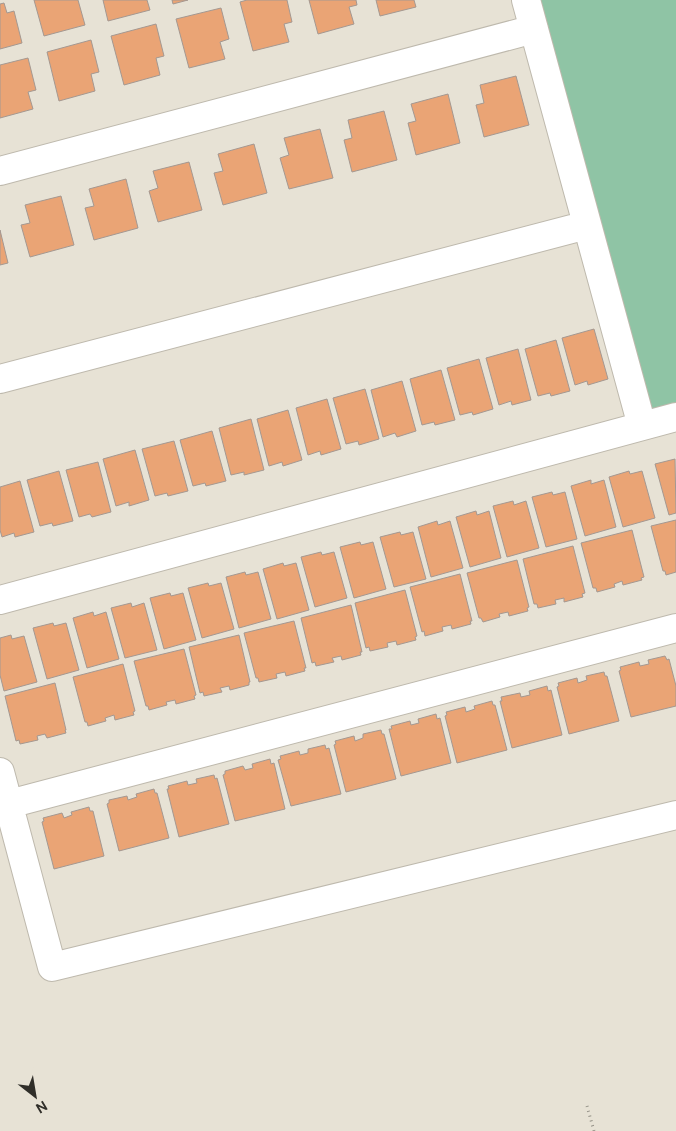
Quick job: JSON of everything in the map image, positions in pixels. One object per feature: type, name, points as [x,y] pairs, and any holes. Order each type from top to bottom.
[{"type":"street","points":[[526,0],[642,426]]},
{"type":"street","points":[[0,171],[534,29]]},
{"type":"street","points":[[0,379],[587,225]]},
{"type":"street","points":[[0,600],[676,417]]},
{"type":"street","points":[[8,804],[676,628]]},
{"type":"street","points":[[0,772],[52,967],[676,815]]},
{"type":"path","points":[[587,1106],[594,1131]]},
{"type":"green space","points":[[526,0],[676,0],[676,417],[642,426]]},
{"type":"building","points":[[34,0],[78,0],[85,25],[44,36]]},
{"type":"building","points":[[103,0],[147,0],[150,10],[108,21]]},
{"type":"building","points":[[172,0],[188,0],[173,4]]},
{"type":"building","points":[[247,0],[287,0],[292,22],[284,24],[289,42],[253,51],[240,2]]},
{"type":"building","points":[[309,0],[356,0],[357,5],[349,7],[354,24],[318,34]]},
{"type":"building","points":[[376,0],[414,0],[416,7],[380,16]]},
{"type":"building","points":[[4,3],[7,13],[14,11],[22,43],[0,49],[0,4]]},
{"type":"building","points":[[221,8],[229,39],[220,42],[225,59],[189,68],[176,19]]},
{"type":"building","points":[[156,24],[164,56],[156,58],[160,75],[124,85],[111,36]]},
{"type":"building","points":[[91,40],[99,72],[91,74],[95,91],[59,101],[47,52]]},
{"type":"building","points":[[28,58],[36,90],[28,92],[33,109],[0,118],[0,65]]},
{"type":"building","points":[[516,76],[529,125],[484,137],[476,105],[484,103],[480,85]]},
{"type":"building","points":[[448,94],[460,143],[416,155],[408,123],[416,121],[411,104]]},
{"type":"building","points":[[384,111],[397,160],[352,172],[344,140],[352,138],[348,120]]},
{"type":"building","points":[[320,129],[333,178],[289,189],[280,158],[289,155],[284,138]]},
{"type":"building","points":[[254,144],[267,193],[223,205],[214,173],[223,171],[218,154]]},
{"type":"building","points":[[189,162],[202,210],[158,222],[149,191],[158,188],[153,171]]},
{"type":"building","points":[[126,179],[138,228],[94,240],[85,208],[94,206],[89,189]]},
{"type":"building","points":[[61,196],[74,245],[30,257],[21,225],[30,223],[25,205]]},
{"type":"building","points":[[0,230],[8,263],[0,265]]},
{"type":"building","points":[[594,329],[608,379],[588,385],[587,381],[575,385],[562,338]]},
{"type":"building","points":[[556,340],[570,391],[551,396],[550,393],[538,396],[525,349]]},
{"type":"building","points":[[518,349],[531,400],[512,405],[511,401],[499,405],[486,358]]},
{"type":"building","points":[[479,359],[493,409],[473,415],[472,412],[460,415],[447,368]]},
{"type":"building","points":[[441,370],[455,420],[435,425],[434,422],[422,425],[410,379]]},
{"type":"building","points":[[402,381],[416,431],[397,437],[395,433],[383,437],[371,390]]},
{"type":"building","points":[[365,389],[379,439],[359,445],[358,441],[346,444],[333,398]]},
{"type":"building","points":[[327,399],[341,449],[321,455],[320,451],[308,455],[296,408]]},
{"type":"building","points":[[288,410],[302,460],[283,466],[282,462],[269,466],[257,419]]},
{"type":"building","points":[[251,419],[264,470],[244,475],[244,472],[231,475],[219,428]]},
{"type":"building","points":[[212,431],[226,481],[206,486],[205,483],[193,486],[180,440]]},
{"type":"building","points":[[174,441],[188,491],[168,496],[167,493],[155,496],[142,449]]},
{"type":"building","points":[[135,450],[149,500],[129,506],[129,502],[116,506],[103,459]]},
{"type":"building","points":[[675,459],[676,513],[669,515],[655,464]]},
{"type":"building","points":[[98,462],[111,512],[92,517],[90,514],[79,517],[66,470]]},
{"type":"building","points":[[59,471],[73,521],[53,526],[52,523],[40,526],[27,480]]},
{"type":"building","points":[[629,471],[630,474],[642,471],[655,518],[623,527],[609,477]]},
{"type":"building","points":[[591,480],[591,484],[604,480],[616,527],[585,536],[571,486]]},
{"type":"building","points":[[20,481],[34,532],[15,537],[14,533],[2,537],[0,530],[0,487]]},
{"type":"building","points":[[552,492],[553,495],[565,492],[577,539],[546,547],[532,497]]},
{"type":"building","points":[[513,501],[514,505],[526,501],[539,548],[507,557],[493,506]]},
{"type":"building","points":[[476,511],[477,515],[489,511],[501,558],[470,567],[456,517]]},
{"type":"building","points":[[676,520],[676,572],[666,575],[665,571],[663,571],[651,526]]},
{"type":"building","points":[[437,521],[438,525],[450,521],[463,568],[431,577],[418,527]]},
{"type":"building","points":[[632,530],[644,577],[641,578],[642,580],[623,585],[622,581],[614,584],[615,587],[597,592],[596,588],[593,588],[581,543]]},
{"type":"building","points":[[400,532],[401,535],[413,532],[426,579],[394,587],[380,537]]},
{"type":"building","points":[[360,542],[361,545],[373,542],[386,589],[354,598],[340,547]]},
{"type":"building","points":[[573,546],[585,593],[582,594],[583,597],[564,602],[564,598],[555,600],[556,604],[538,608],[537,604],[534,604],[523,559]]},
{"type":"building","points":[[321,552],[322,555],[334,552],[347,598],[315,607],[301,557]]},
{"type":"building","points":[[517,560],[529,607],[527,608],[528,611],[509,616],[508,612],[499,614],[500,617],[483,622],[479,618],[467,573]]},
{"type":"building","points":[[283,563],[284,566],[296,563],[309,610],[277,619],[263,569]]},
{"type":"building","points":[[245,572],[246,575],[258,572],[271,619],[239,628],[226,577]]},
{"type":"building","points":[[460,574],[472,621],[470,621],[471,624],[452,629],[451,625],[442,627],[443,631],[425,636],[424,631],[422,632],[410,587]]},
{"type":"building","points":[[208,583],[209,586],[221,583],[234,629],[202,638],[188,588]]},
{"type":"building","points":[[405,590],[417,636],[415,637],[416,640],[397,645],[396,641],[387,643],[388,647],[370,651],[369,647],[366,648],[355,603]]},
{"type":"building","points":[[170,593],[171,596],[183,593],[196,640],[164,649],[150,598]]},
{"type":"building","points":[[131,603],[132,607],[144,603],[157,650],[125,658],[111,608]]},
{"type":"building","points":[[351,605],[362,652],[360,652],[361,655],[342,660],[341,656],[332,658],[334,662],[316,666],[315,662],[312,663],[301,618]]},
{"type":"building","points":[[93,612],[94,616],[106,612],[119,659],[87,668],[73,618]]},
{"type":"building","points":[[294,621],[306,668],[304,668],[305,671],[286,676],[285,672],[276,674],[277,678],[259,682],[258,678],[256,678],[244,633]]},
{"type":"building","points":[[53,623],[54,626],[66,623],[79,670],[47,679],[33,628]]},
{"type":"building","points":[[11,635],[12,639],[24,636],[37,682],[4,691],[0,675],[0,638]]},
{"type":"building","points":[[239,635],[250,682],[249,685],[230,690],[229,686],[220,688],[222,692],[204,696],[203,692],[200,693],[189,647]]},
{"type":"building","points":[[184,649],[196,695],[194,696],[195,699],[176,704],[175,700],[166,702],[167,705],[149,710],[148,706],[146,706],[134,661]]},
{"type":"building","points":[[665,656],[667,660],[669,659],[676,686],[676,706],[631,717],[619,671],[621,670],[620,667],[639,662],[640,666],[649,664],[648,660]]},
{"type":"building","points":[[123,664],[135,711],[133,712],[134,715],[115,720],[114,715],[105,718],[106,721],[88,726],[87,722],[85,722],[73,677]]},
{"type":"building","points":[[604,672],[605,676],[607,676],[619,721],[569,734],[557,687],[559,686],[558,683],[577,678],[578,683],[587,680],[586,676]]},
{"type":"building","points":[[55,683],[66,733],[47,738],[45,734],[37,736],[38,740],[20,744],[19,740],[16,741],[5,696]]},
{"type":"building","points":[[547,686],[548,691],[551,690],[562,735],[512,748],[500,701],[502,701],[501,697],[520,693],[521,697],[530,695],[529,691]]},
{"type":"building","points":[[492,701],[493,705],[495,705],[507,750],[457,763],[445,716],[447,715],[446,712],[465,707],[466,712],[475,709],[474,706]]},
{"type":"building","points":[[436,714],[437,719],[440,718],[451,763],[401,776],[389,729],[392,729],[391,726],[410,721],[411,725],[419,723],[418,719]]},
{"type":"building","points":[[381,730],[382,734],[384,734],[396,779],[346,792],[334,745],[336,744],[335,741],[354,736],[355,741],[363,738],[363,734]]},
{"type":"building","points":[[325,745],[326,749],[329,748],[341,794],[291,806],[278,760],[281,759],[280,756],[299,751],[300,755],[308,753],[308,749]]},
{"type":"building","points":[[270,759],[271,764],[274,763],[285,809],[235,821],[223,775],[225,771],[243,766],[245,770],[253,768],[252,764]]},
{"type":"building","points":[[214,775],[215,779],[217,778],[229,824],[179,837],[167,789],[169,789],[168,786],[187,781],[188,785],[197,783],[196,779]]},
{"type":"building","points":[[154,789],[155,793],[157,793],[169,838],[119,851],[107,804],[109,800],[127,796],[128,800],[137,797],[136,794]]},
{"type":"building","points":[[89,807],[90,811],[93,811],[104,856],[54,869],[42,822],[44,821],[43,818],[62,813],[64,818],[72,815],[71,812]]}]
